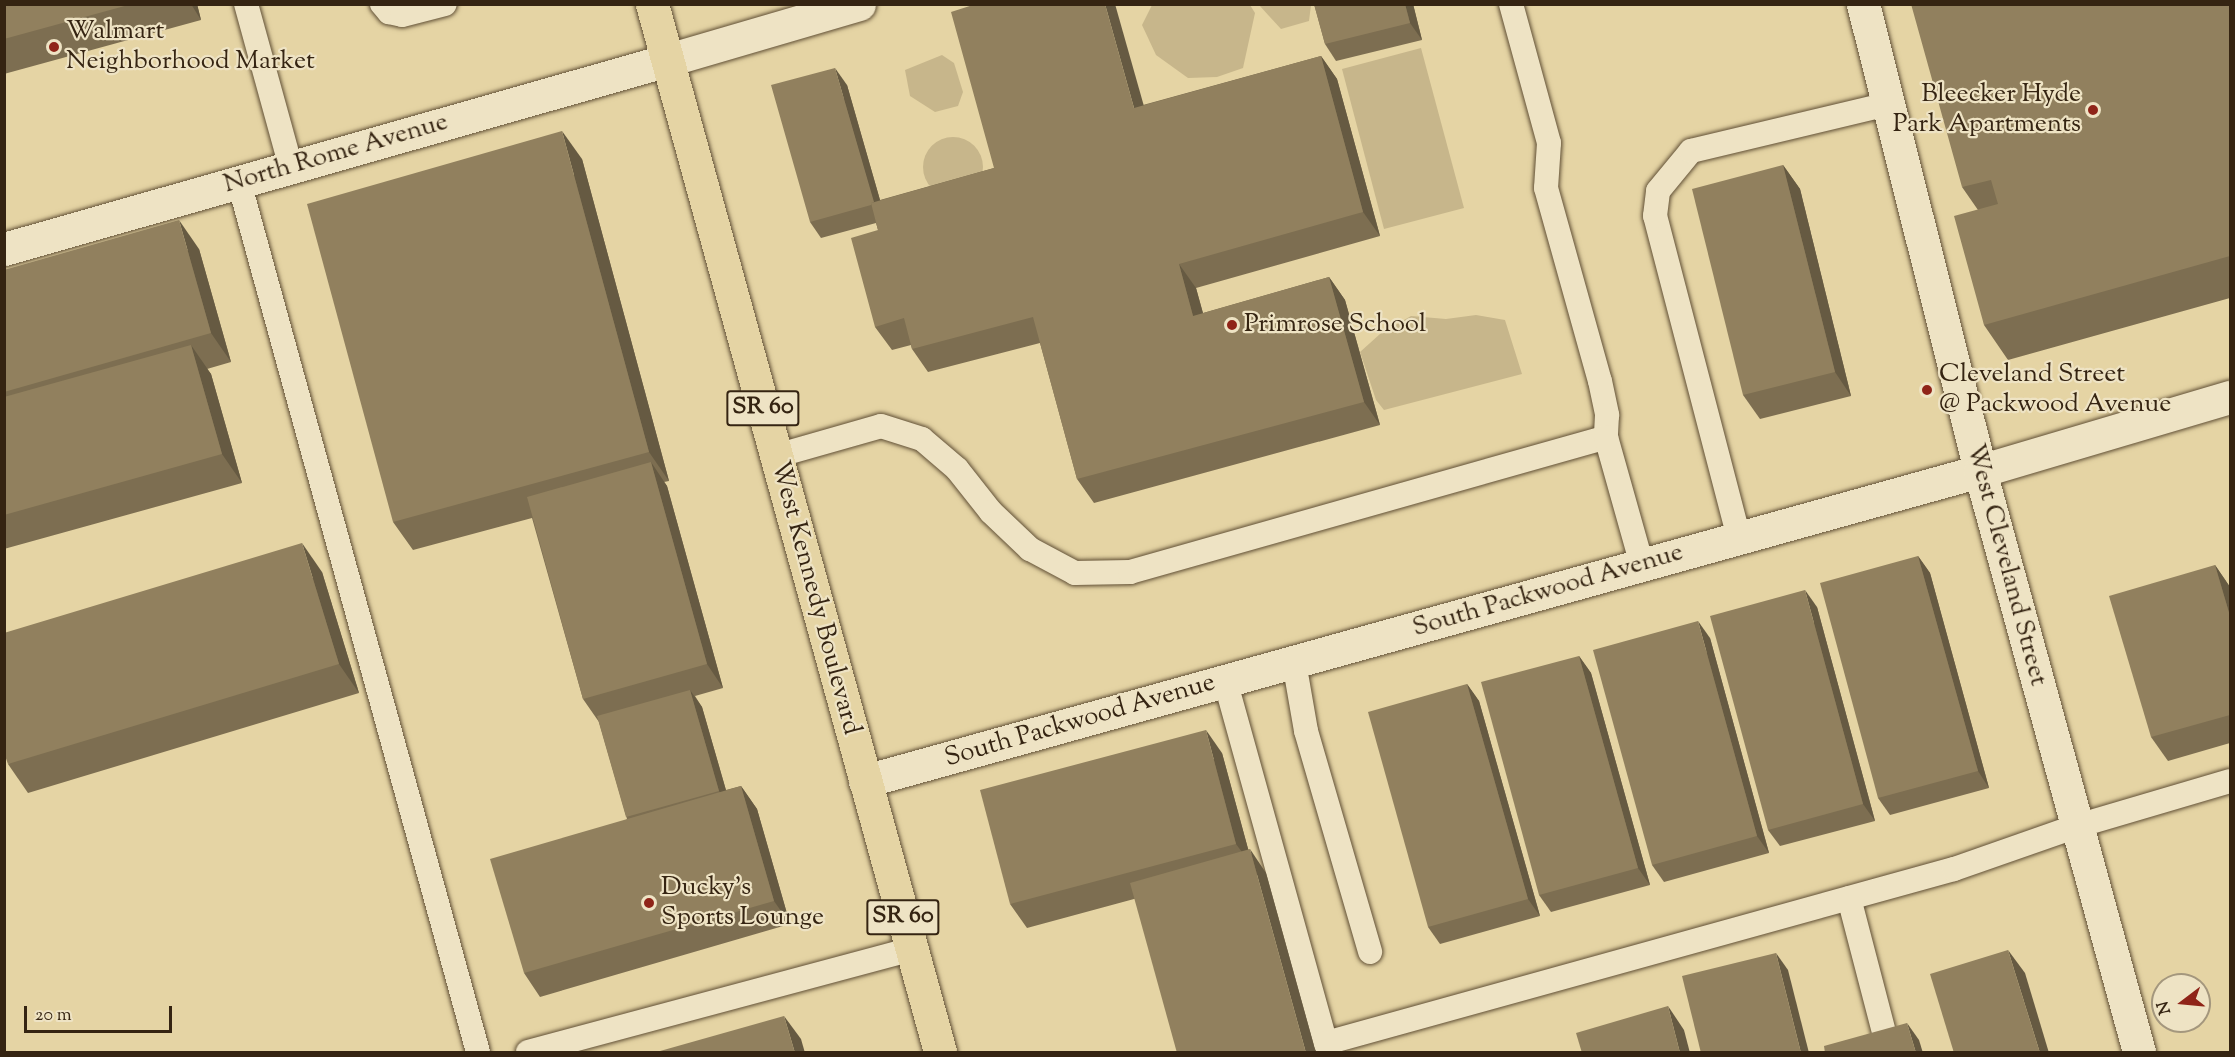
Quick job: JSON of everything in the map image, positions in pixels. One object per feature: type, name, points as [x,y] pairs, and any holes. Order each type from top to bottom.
[{"type":"main road","name":"West Kennedy Boulevard","points":[[652,4],[940,1053]]},
{"type":"street","name":"North Rome Avenue","points":[[4,249],[859,4]]},
{"type":"street","name":"West Cleveland Street","points":[[1863,4],[1980,471],[2139,1053]]},
{"type":"street","name":"South Packwood Avenue","points":[[865,781],[1980,471],[2230,397]]},
{"type":"lane","points":[[246,4],[291,167]]},
{"type":"lane","points":[[382,4],[389,12],[402,15],[445,4]]},
{"type":"lane","points":[[1511,4],[1549,143],[1546,188],[1600,381],[1607,415],[1606,437],[1642,565]]},
{"type":"lane","points":[[1739,538],[1655,216],[1658,191],[1691,151],[1888,104]]},
{"type":"lane","points":[[238,182],[478,1053]]},
{"type":"lane","points":[[776,456],[881,426],[922,439],[957,469],[991,512],[1030,549],[1075,573],[1130,572],[1606,437]]},
{"type":"lane","points":[[1293,662],[1306,731],[1370,952]]},
{"type":"lane","points":[[1226,680],[1327,1048],[1954,869],[2077,826],[2230,781]]},
{"type":"lane","points":[[1849,898],[1884,1032]]},
{"type":"lane","points":[[528,1053],[912,949]]},
{"type":"shaded area","points":[[1152,5],[1250,5],[1255,13],[1243,68],[1217,77],[1188,78],[1156,55],[1142,25]]},
{"type":"shaded area","points":[[1259,5],[1311,5],[1309,21],[1281,29]]},
{"type":"shaded area","points":[[1421,48],[1464,208],[1384,229],[1342,69]]},
{"type":"shaded area","points":[[942,55],[954,63],[963,92],[958,106],[935,112],[910,96],[905,70]]},
{"type":"shaded area","points":[[947,137],[959,137],[970,142],[978,150],[983,167],[981,179],[970,192],[959,197],[947,197],[936,192],[928,184],[923,173],[923,161],[928,150],[936,142]]},
{"type":"shaded area","points":[[1476,315],[1505,320],[1522,374],[1384,410],[1376,400],[1360,352],[1380,334],[1411,316],[1446,319]]},
{"type":"building","points":[[4,4],[132,4],[4,39]]},
{"type":"building","points":[[976,4],[1105,4],[1134,108],[1321,56],[1363,212],[1179,264],[1193,316],[1329,277],[1364,402],[1077,479],[1033,317],[912,349],[904,318],[875,327],[851,238],[878,230],[871,203],[994,168],[951,12]]},
{"type":"building","points":[[1314,4],[1405,4],[1410,23],[1325,44]]},
{"type":"building","name":"Bleecker Hyde Park Apartments","points":[[1911,4],[2230,4],[2230,256],[1984,325],[1954,216],[1998,204],[1991,180],[1962,187]]},
{"type":"building","points":[[835,68],[874,202],[871,205],[810,222],[771,85]]},
{"type":"building","points":[[562,131],[649,452],[393,522],[307,204]]},
{"type":"building","points":[[1783,165],[1835,372],[1743,395],[1692,189]]},
{"type":"building","points":[[179,220],[211,333],[4,392],[4,270]]},
{"type":"building","points":[[191,345],[222,454],[4,515],[4,397]]},
{"type":"building","points":[[651,462],[707,664],[583,699],[527,497]]},
{"type":"building","points":[[302,543],[339,664],[8,764],[4,753],[4,633]]},
{"type":"building","points":[[1918,556],[1978,771],[1878,798],[1820,583]]},
{"type":"building","points":[[2215,565],[2230,616],[2230,715],[2151,737],[2109,596]]},
{"type":"building","points":[[1805,590],[1863,804],[1768,830],[1710,616]]},
{"type":"building","points":[[1698,621],[1757,836],[1652,865],[1593,650]]},
{"type":"building","points":[[1579,656],[1638,868],[1539,895],[1481,682]]},
{"type":"building","points":[[1467,684],[1528,899],[1428,927],[1368,712]]},
{"type":"building","points":[[690,690],[719,791],[626,817],[597,716]]},
{"type":"building","points":[[1206,730],[1236,844],[1010,904],[980,790]]},
{"type":"building","name":"Ducky's Sports Lounge","points":[[741,786],[774,901],[524,973],[490,859]]},
{"type":"building","points":[[1250,849],[1306,1053],[1177,1053],[1130,883]]},
{"type":"building","points":[[2008,950],[2040,1053],[1954,1053],[1930,974]]},
{"type":"building","points":[[1776,953],[1801,1053],[1701,1053],[1682,976]]},
{"type":"building","points":[[1668,1006],[1680,1053],[1582,1053],[1576,1033]]},
{"type":"building","points":[[784,1016],[795,1053],[653,1053]]},
{"type":"building","points":[[1907,1023],[1916,1053],[1825,1053],[1824,1046]]},
{"type":"place","name":"Walmart Neighborhood Market","points":[[54,47]]},
{"type":"place","name":"Bleecker Hyde Park Apartments","points":[[2093,110]]},
{"type":"place","name":"Primrose School","points":[[1232,325]]},
{"type":"place","name":"Cleveland Street @ Packwood Avenue","points":[[1927,390]]},
{"type":"place","name":"Ducky's Sports Lounge","points":[[649,903]]}]
